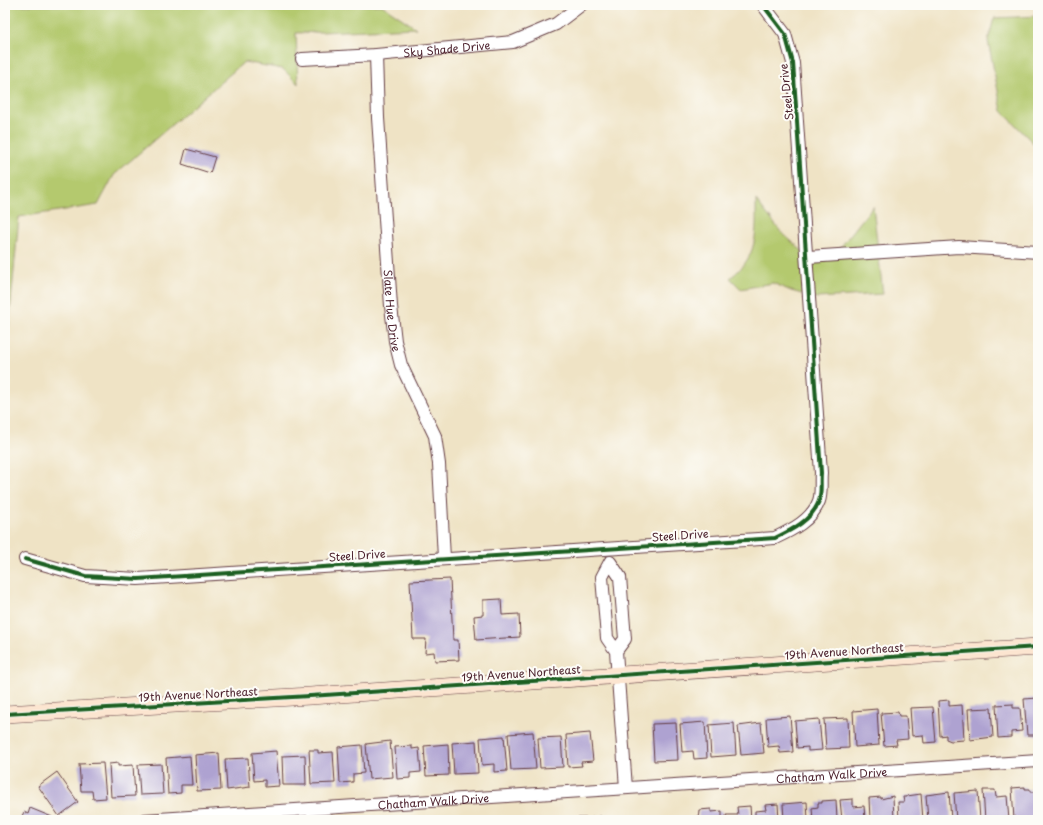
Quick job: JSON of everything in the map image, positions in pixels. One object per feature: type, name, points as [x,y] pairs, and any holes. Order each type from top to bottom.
[{"type":"street","name":"Sky Shade Drive","points":[[302,59],[376,55],[513,42],[556,24],[581,5]]},
{"type":"street","name":"Steel Drive","points":[[26,558],[85,576],[138,579],[444,558],[774,538],[794,528],[808,518],[819,500],[821,473],[808,257],[793,63],[785,34],[763,5]]},
{"type":"street","name":"Slate Hue Drive","points":[[376,55],[378,126],[390,298],[395,341],[401,365],[435,436],[439,464],[444,558]]},
{"type":"street","points":[[808,257],[959,247],[1038,252]]},
{"type":"street","points":[[609,548],[610,562],[620,577],[625,639],[616,651]]},
{"type":"street","points":[[610,562],[602,577],[607,638],[616,651],[626,788]]},
{"type":"street","name":"19th Avenue Northeast","points":[[5,714],[310,696],[1038,647]]},
{"type":"street","name":"Chatham Walk Drive","points":[[144,820],[1038,761]]},
{"type":"green space","points":[[5,5],[382,5],[416,28],[296,33],[298,84],[283,69],[244,62],[114,175],[98,205],[19,217],[5,366]]},
{"type":"green space","points":[[1038,16],[1038,148],[1002,111],[988,41],[994,18]]},
{"type":"green space","points":[[756,200],[781,232],[808,256],[835,254],[873,206],[883,294],[817,298],[791,291],[773,283],[741,289],[730,278],[746,261],[754,243]]},
{"type":"building","points":[[186,149],[215,157],[210,173],[182,164]]},
{"type":"building","points":[[450,579],[453,640],[458,640],[459,660],[435,661],[434,652],[425,653],[426,639],[413,639],[410,581]]},
{"type":"building","points":[[501,599],[502,615],[519,614],[520,637],[476,640],[474,616],[483,615],[483,600]]},
{"type":"building","points":[[1038,698],[1038,735],[1027,735],[1024,699]]},
{"type":"building","points":[[949,700],[949,706],[962,705],[964,740],[951,741],[946,739],[946,735],[940,736],[938,701]]},
{"type":"building","points":[[1013,704],[1013,708],[1020,708],[1022,731],[1011,732],[1011,737],[998,738],[996,705]]},
{"type":"building","points":[[933,707],[936,742],[924,743],[923,735],[912,736],[910,708]]},
{"type":"building","points":[[991,708],[993,737],[970,740],[968,709]]},
{"type":"building","points":[[877,709],[879,745],[855,747],[853,711]]},
{"type":"building","points":[[898,712],[899,716],[906,716],[908,739],[896,740],[897,745],[884,746],[881,713]]},
{"type":"building","points":[[790,716],[793,752],[780,753],[779,746],[768,747],[766,718]]},
{"type":"building","points":[[848,718],[849,748],[826,749],[824,719]]},
{"type":"building","points":[[819,719],[822,750],[808,751],[808,747],[797,748],[795,721]]},
{"type":"building","points":[[705,722],[707,758],[694,759],[693,751],[682,752],[680,724]]},
{"type":"building","points":[[676,723],[678,760],[654,761],[652,724]]},
{"type":"building","points":[[734,723],[736,755],[711,757],[709,725]]},
{"type":"building","points":[[761,723],[764,753],[741,755],[738,726]]},
{"type":"building","points":[[533,732],[536,769],[511,770],[508,734]]},
{"type":"building","points":[[590,733],[593,761],[581,762],[582,766],[568,767],[566,735]]},
{"type":"building","points":[[504,736],[507,771],[494,772],[494,764],[482,765],[480,738]]},
{"type":"building","points":[[561,737],[563,767],[540,768],[538,738]]},
{"type":"building","points":[[390,741],[393,777],[369,779],[366,744]]},
{"type":"building","points":[[476,741],[478,773],[454,774],[452,743]]},
{"type":"building","points":[[448,744],[449,775],[426,776],[424,746]]},
{"type":"building","points":[[362,745],[364,773],[353,774],[353,782],[340,783],[338,747]]},
{"type":"building","points":[[412,746],[412,749],[419,748],[421,772],[410,773],[410,778],[397,779],[395,747]]},
{"type":"building","points":[[309,750],[318,750],[318,753],[333,752],[335,783],[311,784]]},
{"type":"building","points":[[276,751],[279,786],[265,787],[265,780],[254,781],[252,753]]},
{"type":"building","points":[[219,753],[221,790],[197,791],[195,755]]},
{"type":"building","points":[[305,755],[306,785],[283,785],[282,756]]},
{"type":"building","points":[[190,756],[192,785],[181,785],[181,793],[168,794],[166,758]]},
{"type":"building","points":[[248,758],[250,787],[227,790],[225,759]]},
{"type":"building","points":[[103,763],[106,798],[93,799],[92,791],[81,791],[79,764]]},
{"type":"building","points":[[118,763],[118,766],[133,765],[135,796],[111,797],[109,764]]},
{"type":"building","points":[[161,764],[163,794],[140,795],[138,765]]},
{"type":"building","points":[[57,772],[78,802],[59,816],[38,786]]},
{"type":"building","points":[[1025,787],[1025,789],[1030,789],[1030,792],[1035,792],[1037,820],[1014,820],[1012,788]]},
{"type":"building","points":[[983,790],[995,790],[996,797],[1007,796],[1009,820],[985,820]]},
{"type":"building","points":[[978,791],[980,820],[956,820],[954,793]]},
{"type":"building","points":[[949,792],[951,820],[928,820],[926,795]]},
{"type":"building","points":[[921,794],[923,820],[899,820],[898,802],[904,802],[903,797]]},
{"type":"building","points":[[893,796],[894,820],[870,820],[869,798],[881,797],[881,799]]},
{"type":"building","points":[[853,799],[853,807],[864,806],[865,820],[842,820],[840,800]]},
{"type":"building","points":[[836,800],[837,820],[813,820],[812,808],[818,807],[818,803],[822,803],[822,801]]},
{"type":"building","points":[[807,802],[808,820],[784,820],[783,804]]},
{"type":"building","points":[[778,804],[779,820],[755,820],[755,811],[766,810],[765,805]]},
{"type":"building","points":[[750,806],[751,820],[727,820],[726,815],[738,815],[737,807]]},
{"type":"building","points":[[30,808],[52,817],[51,820],[20,820],[24,812],[28,814]]},
{"type":"building","points":[[711,809],[711,812],[722,811],[722,820],[698,820],[699,810]]},
{"type":"building","points":[[601,816],[601,820],[577,820],[577,818]]},
{"type":"cycle path","points":[[25,559],[85,576],[138,579],[775,538],[801,524],[812,514],[819,501],[821,473],[793,63],[785,34],[763,5]]},
{"type":"cycle path","points":[[5,714],[310,696],[1038,647]]}]
